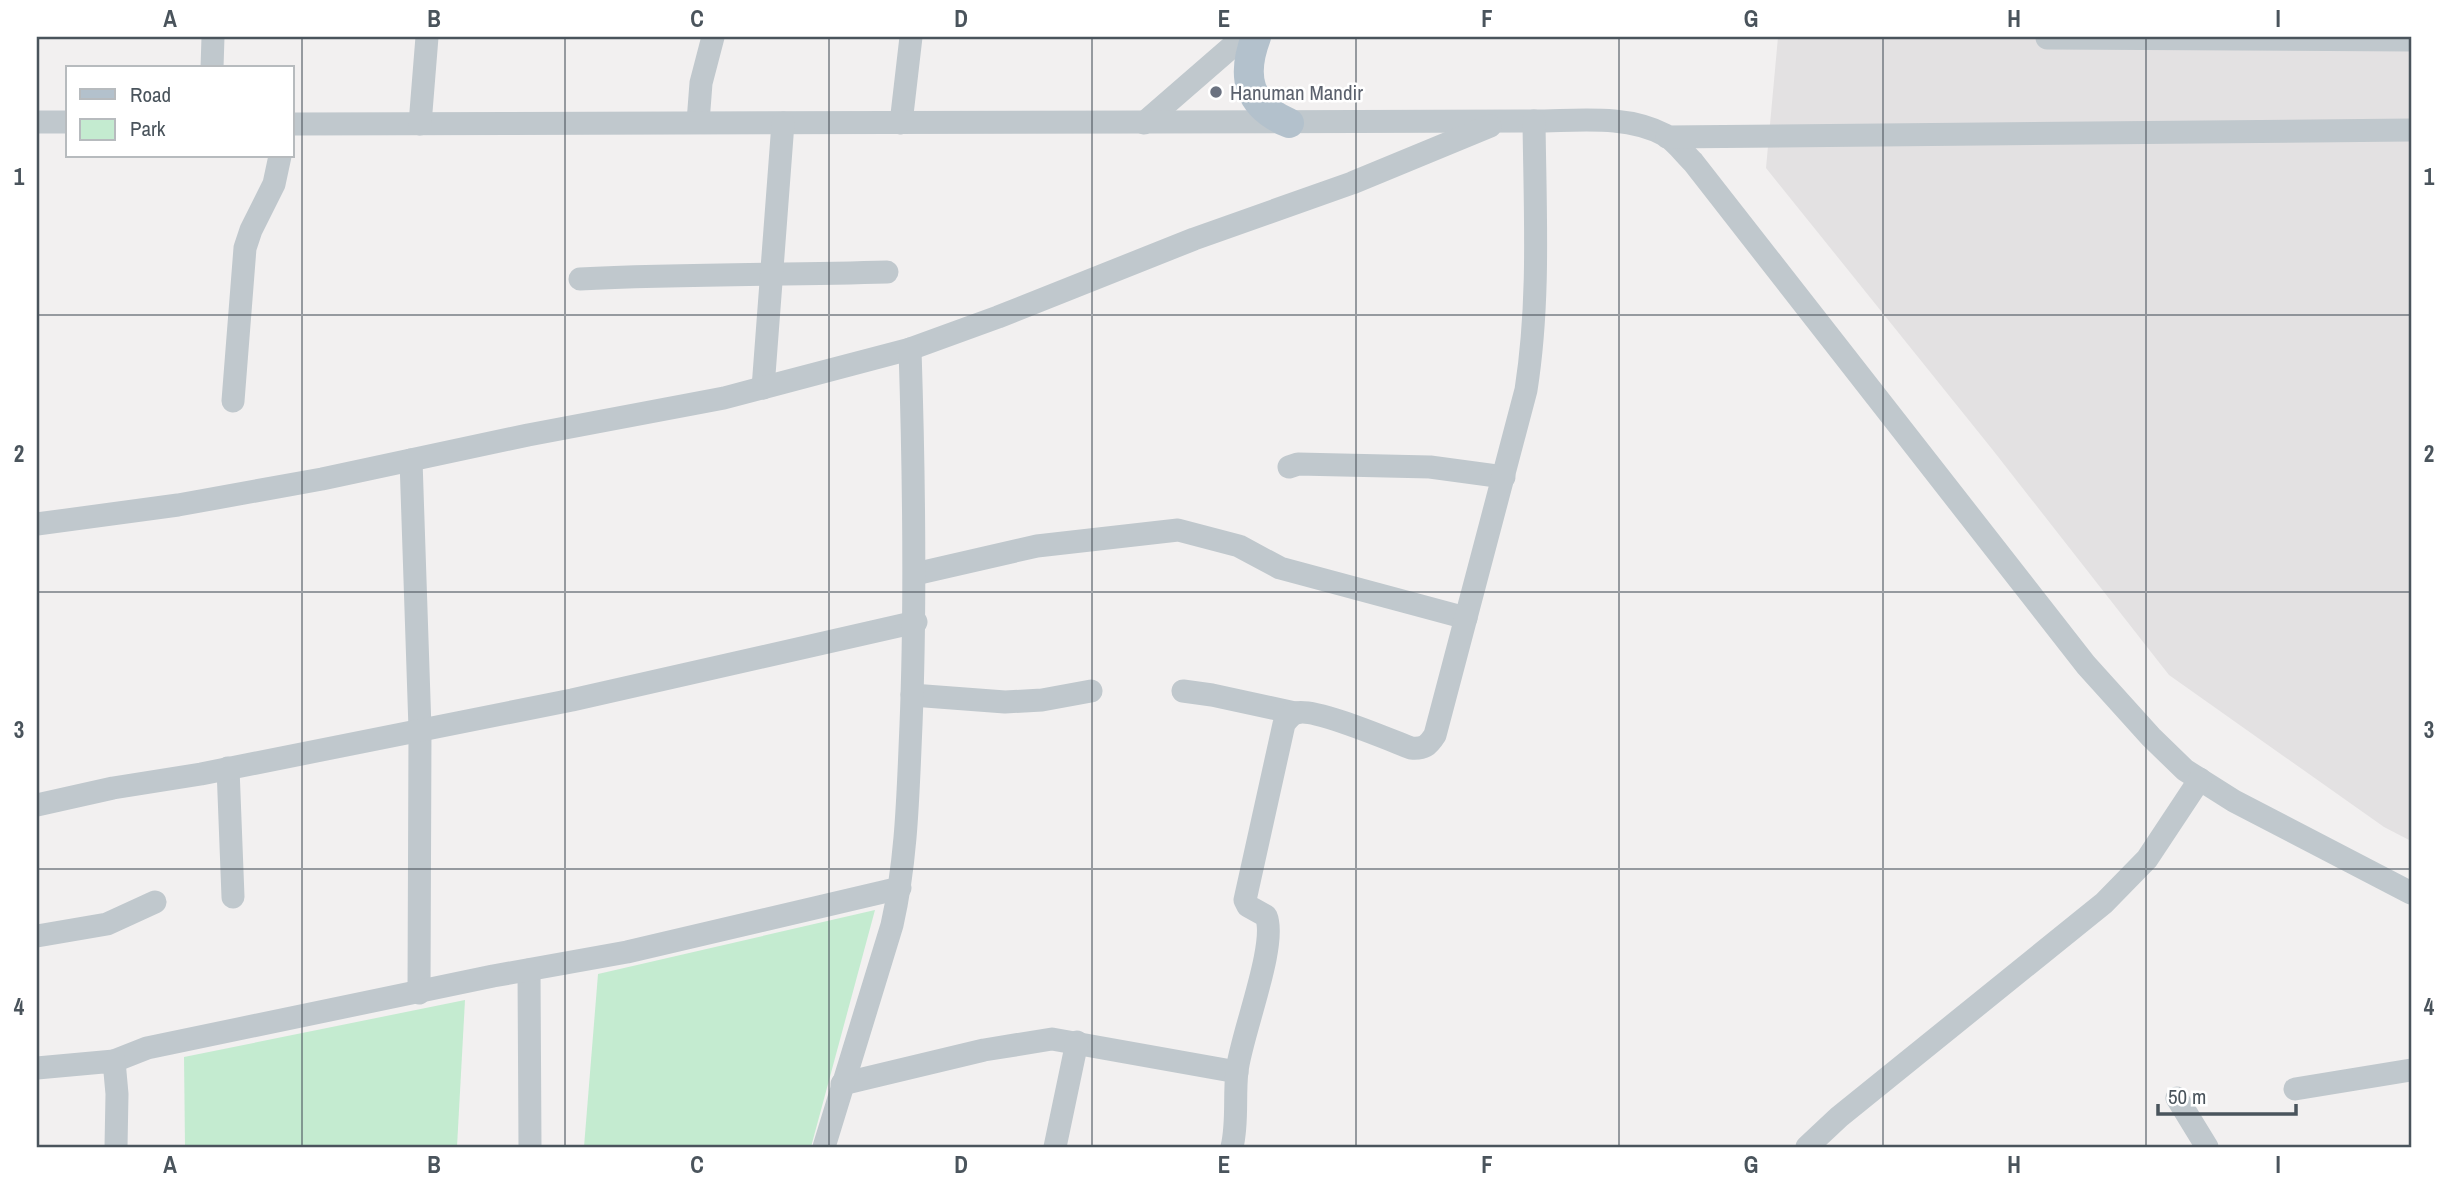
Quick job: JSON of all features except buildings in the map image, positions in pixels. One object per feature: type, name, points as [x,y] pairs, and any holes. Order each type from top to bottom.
[{"type":"main road","points":[[1256,37],[1249,77],[1254,95],[1263,109],[1289,123]]},
{"type":"street","points":[[212,66],[213,37]]},
{"type":"street","points":[[420,124],[427,37]]},
{"type":"street","points":[[698,122],[701,83],[713,37]]},
{"type":"street","points":[[901,123],[911,37]]},
{"type":"street","points":[[1144,123],[1243,37]]},
{"type":"street","points":[[2047,38],[2411,40]]},
{"type":"street","points":[[37,524],[243,495],[528,435],[724,398],[910,349],[1194,239],[1352,183],[1502,121]]},
{"type":"street","points":[[1183,691],[1336,720],[1411,748],[1421,749],[1429,745],[1435,735],[1526,390],[1533,346],[1536,269],[1534,121]]},
{"type":"street","points":[[294,124],[1614,121],[1642,125],[1667,136],[1693,162],[2086,665],[2151,737],[2185,770],[2234,801],[2411,893]]},
{"type":"street","points":[[37,122],[66,122]]},
{"type":"street","points":[[763,388],[783,123]]},
{"type":"street","points":[[1667,136],[2411,130]]},
{"type":"street","points":[[233,401],[245,248],[274,184],[280,158]]},
{"type":"street","points":[[580,279],[887,272]]},
{"type":"street","points":[[824,1147],[900,888],[906,826],[915,622],[910,349]]},
{"type":"street","points":[[411,460],[420,729],[419,993]]},
{"type":"street","points":[[1289,467],[1298,464],[1430,467],[1504,477]]},
{"type":"street","points":[[915,574],[1037,547],[1178,530],[1239,546],[1280,568],[1466,618]]},
{"type":"street","points":[[37,805],[572,700],[915,622]]},
{"type":"street","points":[[912,695],[1005,702],[1042,700],[1091,691]]},
{"type":"street","points":[[1231,1147],[1237,1072],[1269,934],[1266,916],[1248,906],[1246,896],[1280,735],[1288,718],[1295,713]]},
{"type":"street","points":[[228,768],[233,897]]},
{"type":"street","points":[[1807,1147],[1839,1117],[2104,903],[2147,859],[2200,779]]},
{"type":"street","points":[[37,1068],[114,1061],[147,1048],[627,951],[900,888]]},
{"type":"street","points":[[37,936],[107,924],[155,902]]},
{"type":"street","points":[[529,970],[530,1147]]},
{"type":"street","points":[[842,1084],[995,1048],[1043,1040],[1077,1042],[1237,1072]]},
{"type":"street","points":[[1055,1147],[1077,1042]]},
{"type":"street","points":[[114,1061],[117,1094],[116,1147]]},
{"type":"street","points":[[2295,1089],[2411,1070]]},
{"type":"street","points":[[2178,1098],[2206,1146]]},
{"type":"shaded area","points":[[1778,37],[2411,37],[2411,841],[2384,827],[2169,675],[1766,168]]},
{"type":"green space","points":[[875,910],[811,1147],[584,1147],[598,974]]},
{"type":"green space","points":[[465,1000],[457,1147],[185,1147],[184,1057]]},
{"type":"place","name":"Hanuman Mandir","points":[[1216,92]]}]
